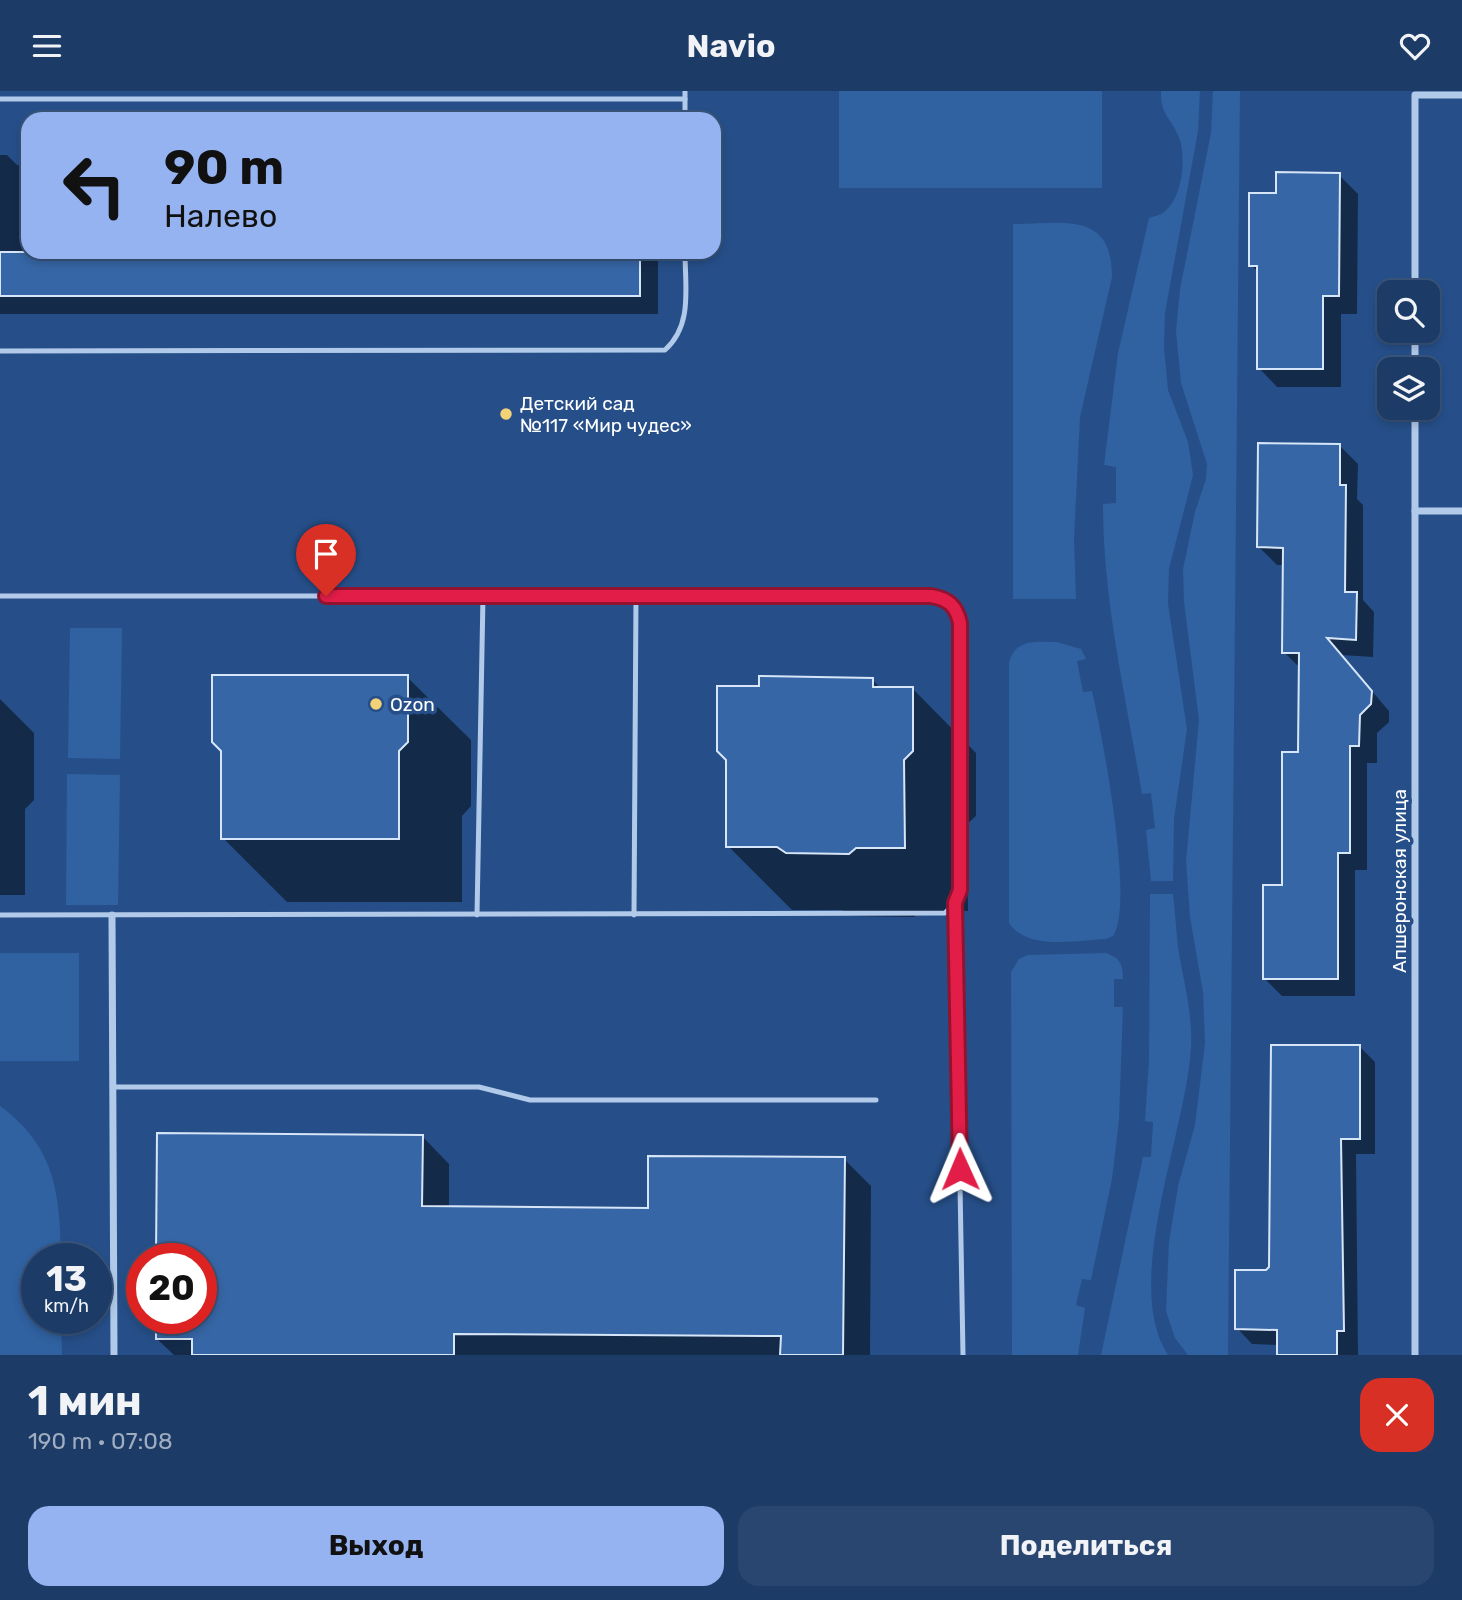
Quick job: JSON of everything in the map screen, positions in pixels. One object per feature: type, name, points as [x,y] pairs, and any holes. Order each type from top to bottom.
[{"type":"street","points":[[1415,280],[1415,95],[1462,95]]},
{"type":"street","name":"Апшеронская улица","points":[[1415,420],[1415,1355]]},
{"type":"street","points":[[1415,511],[1462,511]]},
{"type":"street","points":[[112,915],[114,1355]]},
{"type":"lane","points":[[685,91],[685,112]]},
{"type":"lane","points":[[0,99],[685,99]]},
{"type":"lane","points":[[0,351],[665,350],[678,338],[685,320],[685,259]]},
{"type":"lane","points":[[0,596],[931,596],[946,599],[957,610],[960,623],[960,890],[955,903],[963,1355]]},
{"type":"lane","points":[[477,915],[483,596]]},
{"type":"lane","points":[[634,915],[636,596]]},
{"type":"lane","points":[[0,915],[930,915],[945,913],[955,903]]},
{"type":"lane","points":[[113,1087],[480,1087],[530,1100],[876,1100]]},
{"type":"shaded area","points":[[839,91],[1102,91],[1102,188],[839,188]]},
{"type":"shaded area","points":[[1161,91],[1200,91],[1198,131],[1165,313],[1164,347],[1168,390],[1188,442],[1193,475],[1169,569],[1168,604],[1187,729],[1174,819],[1173,881],[1151,881],[1146,830],[1155,828],[1151,793],[1142,794],[1111,613],[1103,504],[1116,503],[1116,467],[1104,465],[1118,353],[1149,218],[1163,213],[1170,206],[1181,179],[1182,148],[1165,112]]},
{"type":"shaded area","points":[[1213,91],[1240,91],[1228,1355],[1188,1355],[1175,1338],[1166,1311],[1169,1242],[1178,1186],[1195,1125],[1205,1043],[1203,992],[1190,917],[1186,861],[1199,720],[1184,602],[1183,569],[1195,512],[1206,479],[1207,464],[1181,383],[1176,331],[1180,289],[1211,133]]},
{"type":"shaded area","points":[[1013,224],[1081,225],[1104,240],[1110,255],[1112,277],[1080,417],[1074,539],[1076,599],[1013,599]]},
{"type":"shaded area","points":[[70,628],[122,628],[120,759],[68,758]]},
{"type":"shaded area","points":[[1057,642],[1081,649],[1086,659],[1077,661],[1083,692],[1092,691],[1109,779],[1119,856],[1120,891],[1119,918],[1113,936],[1106,939],[1040,941],[1017,932],[1009,923],[1009,662],[1012,654],[1022,645]]},
{"type":"shaded area","points":[[67,774],[120,775],[118,905],[66,905]]},
{"type":"shaded area","points":[[1150,894],[1173,894],[1191,1034],[1187,1081],[1160,1205],[1151,1288],[1155,1324],[1168,1355],[1101,1355],[1143,1157],[1151,1157],[1153,1122],[1145,1121],[1149,1060]]},
{"type":"shaded area","points":[[0,953],[79,953],[79,1061],[0,1061]]},
{"type":"shaded area","points":[[1106,953],[1118,959],[1123,974],[1123,979],[1114,979],[1114,1007],[1123,1007],[1119,1120],[1112,1179],[1091,1280],[1082,1279],[1076,1305],[1085,1308],[1078,1355],[1012,1355],[1011,972],[1019,959],[1028,955]]},
{"type":"shaded area","points":[[0,1106],[19,1122],[44,1155],[56,1193],[59,1213],[60,1243],[21,1243],[21,1334],[61,1334],[62,1355],[0,1355]]},
{"type":"building","points":[[1276,172],[1340,173],[1339,296],[1323,296],[1323,369],[1257,369],[1257,266],[1249,266],[1249,193],[1276,193]]},
{"type":"building","points":[[0,252],[21,252],[21,259],[640,259],[640,296],[0,296]]},
{"type":"building","points":[[1258,443],[1340,444],[1340,485],[1346,485],[1345,592],[1357,592],[1356,640],[1327,638],[1372,691],[1371,704],[1360,715],[1359,746],[1350,746],[1350,853],[1338,853],[1338,979],[1263,979],[1263,885],[1282,885],[1282,752],[1298,752],[1299,653],[1282,653],[1283,548],[1257,547]]},
{"type":"building","points":[[212,675],[408,675],[408,742],[399,751],[399,839],[221,839],[221,751],[212,742]]},
{"type":"building","points":[[759,676],[873,678],[873,687],[913,687],[913,751],[904,760],[905,848],[856,848],[849,854],[786,853],[777,847],[726,847],[726,760],[717,751],[717,686],[759,686]]},
{"type":"building","points":[[1271,1045],[1360,1045],[1360,1139],[1341,1139],[1344,1331],[1337,1331],[1337,1355],[1277,1355],[1277,1330],[1235,1329],[1235,1270],[1266,1270],[1269,1267]]},
{"type":"building","points":[[157,1133],[423,1135],[422,1206],[648,1208],[648,1156],[845,1157],[843,1355],[780,1355],[781,1336],[454,1334],[454,1355],[192,1355],[192,1339],[156,1339],[156,1334],[217,1334],[217,1243],[156,1243]]},
{"type":"place","name":"Детский сад №117 «Мир чудес»","points":[[506,414]]},
{"type":"place","name":"Ozon","points":[[376,704]]},
{"type":"route","points":[[326,596],[931,596],[946,599],[957,610],[960,623],[960,890],[955,903],[960,1169]]}]
